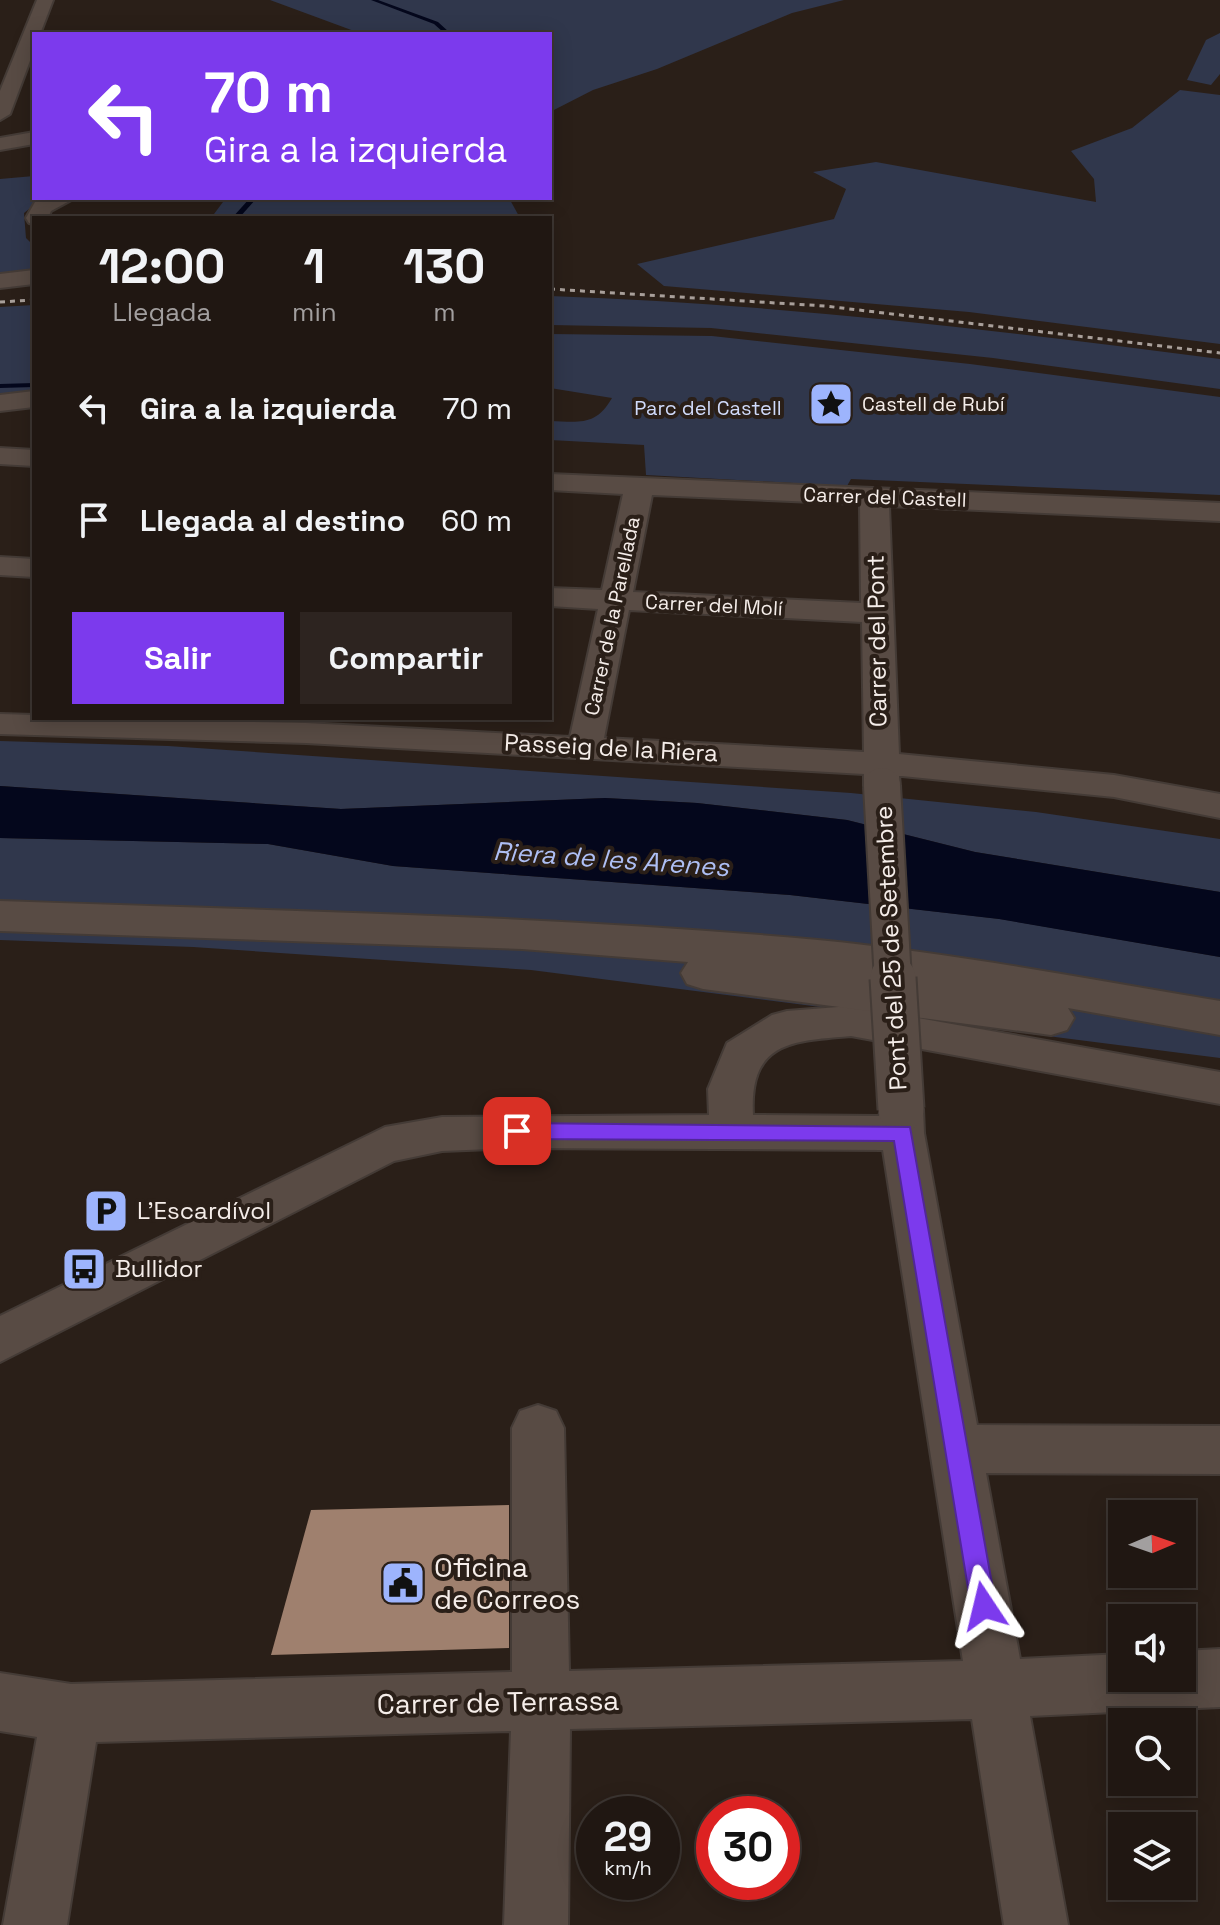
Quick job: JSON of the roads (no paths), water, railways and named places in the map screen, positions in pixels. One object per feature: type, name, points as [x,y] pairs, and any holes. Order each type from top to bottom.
[{"type":"main road","points":[[0,916],[522,934],[820,956],[984,978],[1220,1018]]},
{"type":"main road","points":[[383,931],[775,985],[1220,1040]]},
{"type":"street","points":[[33,32],[45,0]]},
{"type":"street","points":[[0,114],[32,36]]},
{"type":"street","points":[[0,48],[29,44]]},
{"type":"street","points":[[0,144],[32,138]]},
{"type":"street","points":[[38,216],[43,207],[59,200]]},
{"type":"street","points":[[0,281],[32,277]]},
{"type":"street","points":[[0,403],[32,399]]},
{"type":"street","points":[[0,456],[32,458]]},
{"type":"street","name":"Carrer del Castell","points":[[552,482],[1220,512]]},
{"type":"street","name":"Carrer de la Parellada","points":[[585,746],[639,487]]},
{"type":"street","name":"Carrer del Pont","points":[[874,497],[882,775]]},
{"type":"street","points":[[0,566],[32,568]]},
{"type":"street","name":"Carrer del Molí","points":[[552,597],[877,613]]},
{"type":"street","name":"Passeig de la Riera","points":[[122,720],[296,725],[585,746],[882,775],[1114,786],[1220,806]]},
{"type":"street","name":"Pont del 25 de Setembre","points":[[882,775],[902,1121],[1036,1925]]},
{"type":"street","points":[[1114,786],[1220,785]]},
{"type":"street","points":[[732,1132],[730,1089],[742,1054],[787,1026],[851,1021],[1217,1094]]},
{"type":"street","points":[[0,1340],[385,1145],[457,1133],[732,1132],[902,1121]]},
{"type":"street","points":[[536,1925],[541,1701],[538,1428]]},
{"type":"street","points":[[957,1449],[1220,1450]]},
{"type":"street","name":"Carrer de Terrassa","points":[[0,1702],[71,1713],[997,1689],[1220,1678]]},
{"type":"street","points":[[35,1925],[71,1713]]},
{"type":"water","name":"Riera de les Arenes","points":[[0,786],[341,809],[605,798],[697,803],[847,820],[975,852],[1220,892],[1220,957],[999,919],[790,895],[393,866],[268,844],[0,838]]},
{"type":"waterway","points":[[373,0],[436,23],[446,32]]},
{"type":"waterway","points":[[237,216],[252,200]]},
{"type":"waterway","points":[[0,386],[32,385]]},
{"type":"railway","points":[[552,289],[825,306],[1220,353]]},
{"type":"railway","points":[[0,302],[32,300]]},
{"type":"place","name":"Castell de Rubí","points":[[831,404]]},
{"type":"place","name":"L'Escardívol","points":[[106,1211]]},
{"type":"place","name":"Bullidor","points":[[84,1269]]},
{"type":"place","name":"Oficina de Correos","points":[[403,1583]]},
{"type":"park label","name":"Parc del Castell","points":[[708,408]]}]
